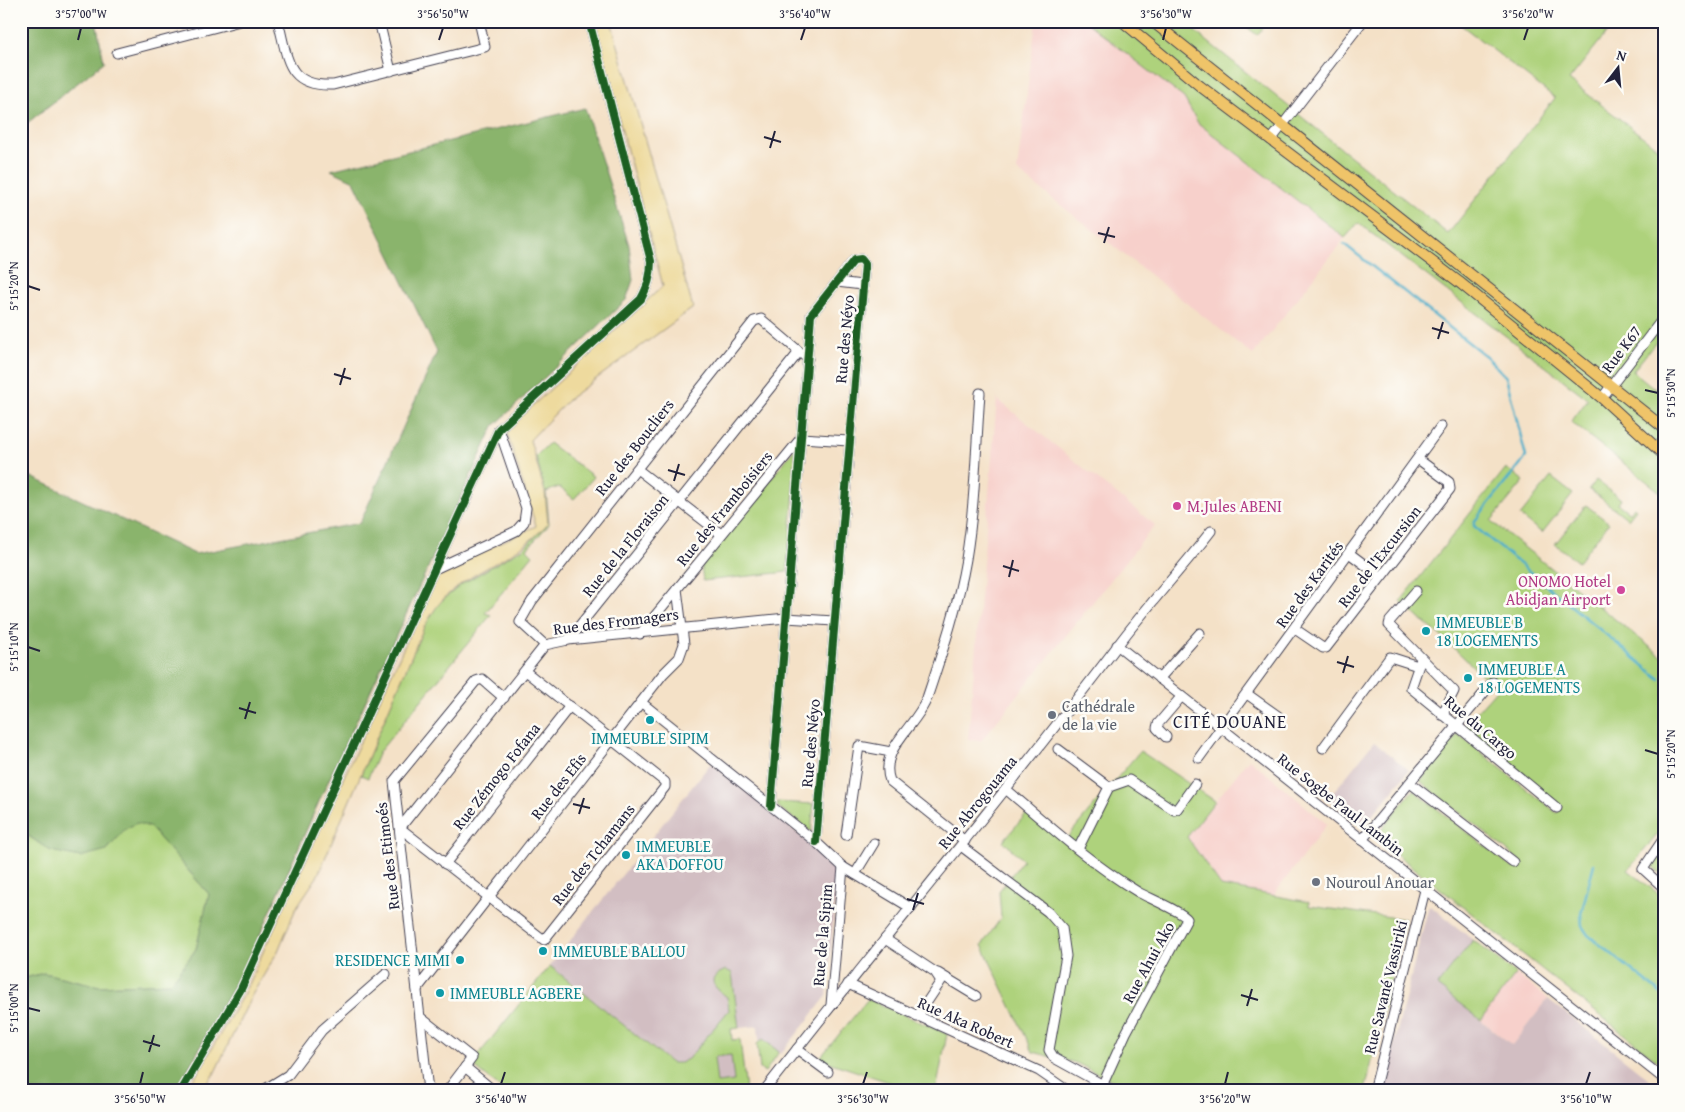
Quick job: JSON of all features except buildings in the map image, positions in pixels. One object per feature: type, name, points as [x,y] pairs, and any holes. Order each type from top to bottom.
[{"type":"main road","points":[[1122,21],[1184,73],[1459,282],[1602,398],[1662,451]]},
{"type":"main road","points":[[1152,21],[1280,126],[1441,249],[1664,428]]},
{"type":"main road","points":[[1184,73],[1197,59]]},
{"type":"main road","points":[[1636,427],[1647,415]]},
{"type":"street","points":[[116,53],[240,21]]},
{"type":"street","points":[[278,21],[291,70],[302,79],[316,86],[333,85],[485,47],[478,21]]},
{"type":"street","points":[[379,21],[391,70]]},
{"type":"street","points":[[181,1091],[241,989],[437,568],[499,429],[641,299],[652,276],[650,260],[589,21]]},
{"type":"street","points":[[1271,140],[1363,21]]},
{"type":"street","name":"Rue des Néyo","points":[[771,806],[811,315],[854,260],[862,260],[865,264],[816,842]]},
{"type":"street","points":[[836,282],[862,285]]},
{"type":"street","name":"Rue K67","points":[[1602,398],[1664,317]]},
{"type":"street","name":"Rue des Boucliers","points":[[545,645],[521,625],[521,618],[532,601],[754,321],[761,319],[808,359]]},
{"type":"street","name":"Rue de la Floraison","points":[[568,640],[799,352]]},
{"type":"street","points":[[980,393],[970,534],[965,562],[945,642],[926,700],[920,713],[891,752],[887,772],[890,781],[1048,912],[1062,928],[1066,956],[1049,1050],[1054,1058],[1114,1091]]},
{"type":"street","name":"Rue des Karités","points":[[1200,758],[1295,629],[1301,615],[1441,426]]},
{"type":"street","points":[[437,568],[516,531],[524,522],[526,508],[499,429]]},
{"type":"street","points":[[801,438],[849,441]]},
{"type":"street","name":"Rue des Framboisiers","points":[[640,634],[801,438]]},
{"type":"street","name":"Rue de l'Excursion","points":[[1295,629],[1323,648],[1326,648],[1450,489],[1449,482],[1418,459]]},
{"type":"street","points":[[636,469],[721,534]]},
{"type":"street","name":"Rue Abrogouama","points":[[764,1091],[831,1005],[1007,790],[1117,645],[1211,531]]},
{"type":"street","points":[[1348,553],[1381,577]]},
{"type":"street","name":"Rue des Efis","points":[[417,989],[663,674],[679,658],[684,644],[677,589]]},
{"type":"street","points":[[1416,591],[1390,621],[1389,625],[1420,662],[1454,691],[1442,715]]},
{"type":"street","name":"Rue des Fromagers","points":[[400,828],[545,645],[568,640],[786,618],[834,621]]},
{"type":"street","points":[[1159,679],[1200,633]]},
{"type":"street","name":"Rue Sogbe Paul Lambin","points":[[1117,645],[1664,1079]]},
{"type":"street","points":[[1323,748],[1390,657],[1420,662]]},
{"type":"street","name":"Rue du Cargo","points":[[1420,662],[1411,688],[1556,808]]},
{"type":"street","name":"Rue des Tchamans","points":[[400,828],[544,940],[665,787],[665,782],[526,671]]},
{"type":"street","name":"Rue des Etimoés","points":[[428,1091],[394,785],[397,776],[476,681],[482,679],[504,698]]},
{"type":"street","points":[[1362,840],[1493,682]]},
{"type":"street","points":[[1247,694],[1278,716]]},
{"type":"street","points":[[1166,737],[1157,726],[1181,696]]},
{"type":"street","points":[[642,703],[816,842],[843,867],[911,908]]},
{"type":"street","name":"Rue Zémogo Fofana","points":[[445,864],[570,706]]},
{"type":"street","points":[[846,835],[859,746],[891,752]]},
{"type":"street","points":[[1058,749],[1109,787]]},
{"type":"street","points":[[1078,849],[1109,787],[1129,780],[1174,810],[1182,804],[1195,784]]},
{"type":"street","points":[[1410,783],[1513,862]]},
{"type":"street","name":"Rue Ahui Ako","points":[[1007,790],[1108,873],[1145,896],[1182,913],[1187,919],[1178,939],[1126,1033],[1102,1086]]},
{"type":"street","points":[[1662,841],[1643,869],[1664,888]]},
{"type":"street","points":[[854,874],[874,844]]},
{"type":"street","name":"Rue de la Sipim","points":[[831,1005],[843,867]]},
{"type":"street","name":"Rue Savané Vassiriki","points":[[1374,1091],[1425,890]]},
{"type":"street","points":[[885,939],[976,996]]},
{"type":"street","points":[[917,1017],[941,981],[935,972]]},
{"type":"street","points":[[262,1091],[288,1075],[322,1030],[386,974]]},
{"type":"street","name":"Rue Aka Robert","points":[[848,984],[1039,1071],[1068,1091]]},
{"type":"street","points":[[420,1017],[472,1058],[447,1091]]},
{"type":"street","points":[[797,1049],[828,1072]]},
{"type":"street","points":[[465,1068],[494,1091]]},
{"type":"shaded area","points":[[1036,21],[1085,21],[1184,98],[1198,123],[1345,238],[1253,355],[1017,171]]},
{"type":"shaded area","points":[[997,399],[1155,525],[981,741],[968,740]]},
{"type":"shaded area","points":[[1374,742],[1409,770],[1363,827],[1328,799]]},
{"type":"shaded area","points":[[1249,759],[1327,824],[1273,896],[1221,886],[1187,837]]},
{"type":"shaded area","points":[[711,763],[838,866],[827,996],[781,1054],[763,1040],[759,1040],[758,1026],[731,1029],[735,1081],[698,1084],[550,966]]},
{"type":"shaded area","points":[[1429,905],[1473,940],[1438,986],[1512,1045],[1548,999],[1664,1091],[1382,1091]]},
{"type":"shaded area","points":[[1516,974],[1548,999],[1512,1045],[1481,1020]]},
{"type":"green space","points":[[21,21],[96,21],[104,62],[21,128]]},
{"type":"green space","points":[[1085,21],[1182,21],[1448,234],[1555,98],[1456,21],[1616,21],[1569,80],[1664,153],[1664,332],[1633,371],[1664,396],[1664,495],[1571,422],[1588,399],[1358,223],[1345,238],[1198,123],[1184,98]]},
{"type":"green space","points":[[1239,21],[1269,21],[1257,35]]},
{"type":"green space","points":[[585,108],[629,245],[633,280],[626,300],[494,426],[321,797],[249,960],[176,1091],[21,1091],[21,979],[44,973],[99,986],[171,983],[196,949],[209,894],[150,827],[137,823],[125,829],[107,850],[80,857],[51,851],[21,831],[21,472],[195,554],[360,523],[437,352],[354,181],[331,170]]},
{"type":"green space","points":[[549,443],[594,477],[574,499],[559,487],[546,492],[549,524],[527,549],[533,555],[485,613],[491,615],[379,752],[368,778],[361,775],[424,627],[439,603],[462,584],[525,547],[548,523],[545,492],[536,456]]},
{"type":"green space","points":[[798,445],[787,572],[703,581],[701,565]]},
{"type":"green space","points":[[1506,468],[1524,481],[1491,521],[1664,658],[1664,840],[1657,835],[1628,870],[1664,898],[1664,1066],[1375,837],[1413,790],[1513,868],[1519,860],[1420,781],[1458,734],[1557,813],[1562,807],[1463,727],[1497,689],[1442,637],[1400,602]]},
{"type":"green space","points":[[1551,477],[1573,494],[1542,533],[1520,516]]},
{"type":"green space","points":[[1596,480],[1621,499],[1618,504],[1630,513],[1634,507],[1636,509],[1628,519],[1589,489]]},
{"type":"green space","points":[[1586,505],[1609,523],[1578,562],[1555,544]]},
{"type":"green space","points":[[1140,751],[1215,801],[1187,837],[1221,886],[1309,902],[1309,906],[1405,919],[1365,1091],[1135,1091],[1076,1063],[1033,1052],[982,945],[1001,918],[999,891],[1023,860],[1003,841],[1027,813],[1065,840]]},
{"type":"green space","points":[[777,802],[814,804],[811,832],[777,806]]},
{"type":"green space","points":[[137,822],[150,827],[209,894],[196,949],[171,983],[99,986],[44,973],[21,979],[21,831],[51,851],[107,850],[125,829]]},
{"type":"green space","points":[[1664,846],[1664,876],[1649,864]]},
{"type":"green space","points":[[1473,940],[1516,974],[1481,1020],[1437,986]]},
{"type":"green space","points":[[550,966],[671,1063],[680,1063],[688,1059],[729,1010],[727,997],[718,990],[713,980],[719,973],[726,970],[732,973],[739,1028],[731,1029],[732,1040],[740,1039],[746,1091],[698,1091],[695,1088],[693,1091],[504,1091],[471,1064]],"holes":[[[731,1055],[734,1081],[717,1083],[714,1057]]]},
{"type":"green space","points":[[868,999],[947,1034],[936,1091],[916,1091],[819,1059]]},
{"type":"green space","points":[[763,1039],[779,1052],[765,1072],[760,1069],[757,1044]]},
{"type":"sand","points":[[593,21],[611,21],[693,308],[570,398],[530,440],[545,492],[548,523],[536,536],[522,546],[450,592],[439,604],[424,627],[317,877],[296,908],[278,951],[252,995],[214,1074],[202,1091],[187,1091],[244,993],[439,571],[536,526],[506,430],[663,286]]},
{"type":"waterway","points":[[1344,244],[1487,357],[1506,377],[1526,457],[1474,522],[1474,526],[1660,679]]},
{"type":"waterway","points":[[1594,864],[1581,914],[1582,926],[1588,935],[1664,996]]},
{"type":"cycle path","points":[[181,1091],[241,989],[499,429],[641,299],[647,285],[651,261],[589,21]]},
{"type":"cycle path","points":[[771,806],[811,315],[854,260],[861,259],[865,264],[816,842]]},
{"type":"place","name":"M.Jules ABENI","points":[[1177,506]]},
{"type":"place","name":"ONOMO Hotel Abidjan Airport","points":[[1621,590]]},
{"type":"place","name":"IMMEUBLE B 18 LOGEMENTS","points":[[1426,631]]},
{"type":"place","name":"IMMEUBLE A 18 LOGEMENTS","points":[[1468,678]]},
{"type":"place","name":"Cathédrale de la vie","points":[[1052,715]]},
{"type":"place","name":"IMMEUBLE SIPIM","points":[[650,720]]},
{"type":"place","name":"IMMEUBLE AKA DOFFOU","points":[[626,855]]},
{"type":"place","name":"Nouroul Anouar","points":[[1316,882]]},
{"type":"place","name":"IMMEUBLE BALLOU","points":[[543,951]]},
{"type":"place","name":"RESIDENCE MIMI","points":[[460,960]]},
{"type":"place","name":"IMMEUBLE AGBERE","points":[[440,993]]},
{"type":"district","name":"CITÉ DOUANE","points":[[1230,722]]}]
